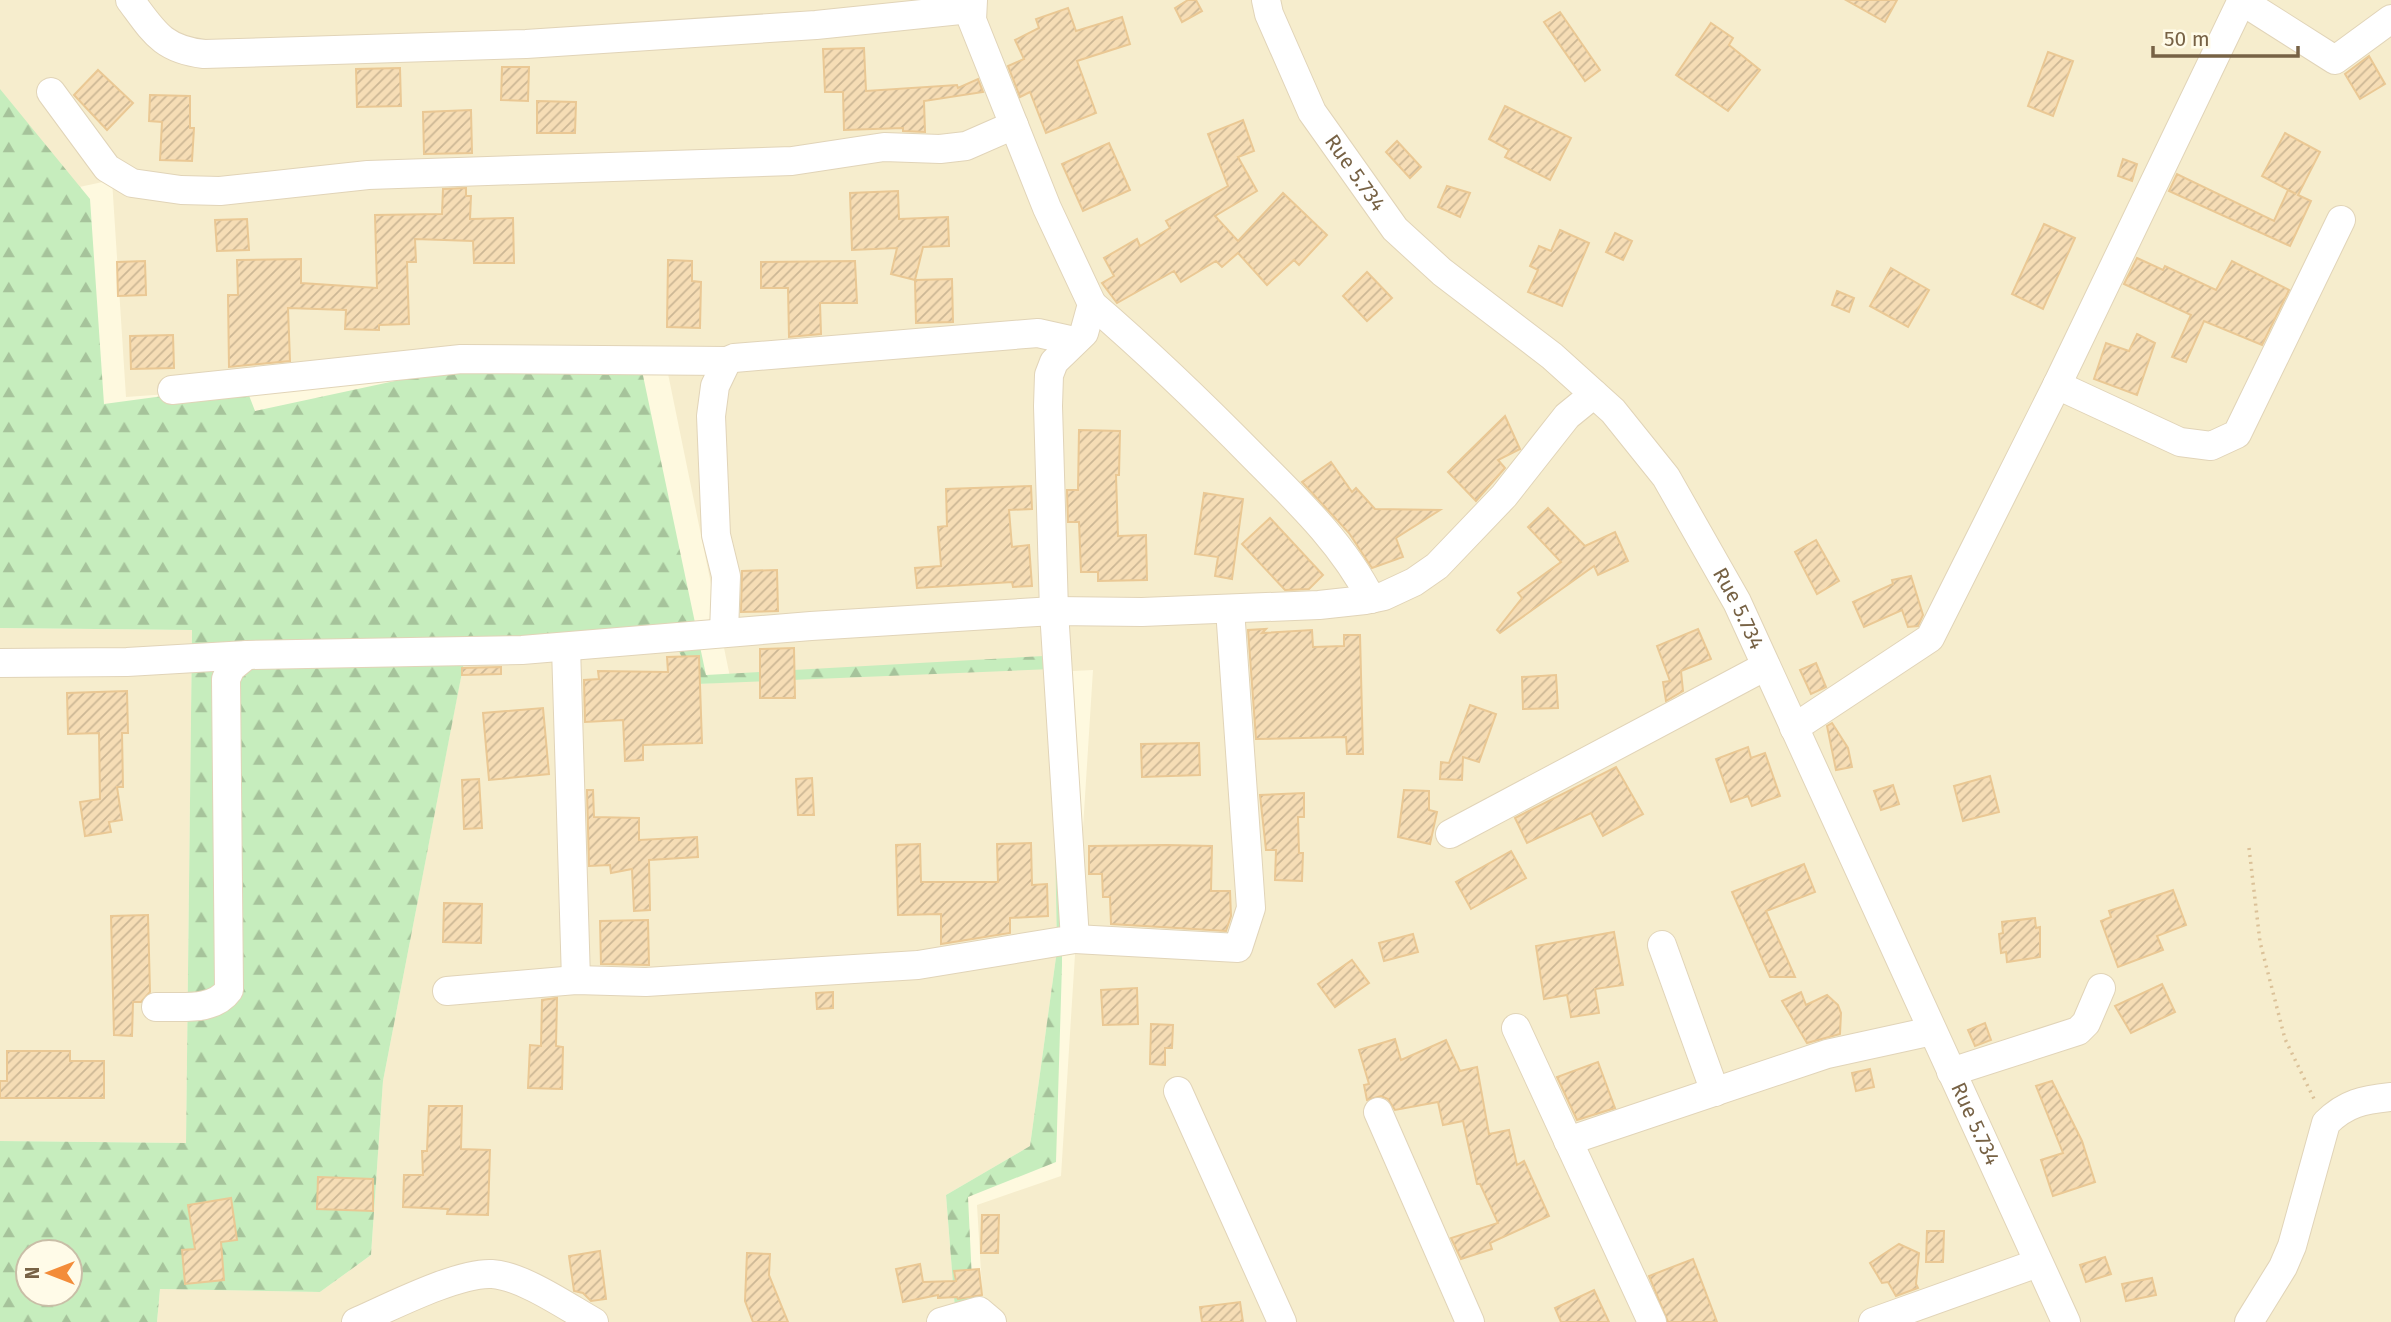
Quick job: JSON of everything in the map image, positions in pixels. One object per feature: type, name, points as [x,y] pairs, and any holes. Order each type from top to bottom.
[{"type":"street","points":[[130,0],[158,37],[178,51],[204,54],[526,44],[816,25],[972,4],[1014,125],[1047,208],[1092,304],[1223,425],[1308,511],[1352,566],[1371,599]]},
{"type":"street","name":"Rue 5.734","points":[[1266,0],[1269,14],[1312,112],[1395,229],[1442,272],[1552,356],[1613,411],[1666,477],[1737,601],[2066,1322]]},
{"type":"street","points":[[1794,728],[1930,638],[2057,385],[2242,0],[2335,60],[2391,19]]},
{"type":"street","points":[[51,92],[107,168],[132,183],[181,191],[220,191],[368,175],[792,160],[884,147],[940,149],[966,146],[1014,125]]},
{"type":"street","points":[[2057,385],[2180,442],[2211,446],[2237,434],[2341,220]]},
{"type":"street","points":[[1075,939],[1054,611],[1049,375],[1062,351],[1089,325],[1092,304]]},
{"type":"street","points":[[172,390],[461,359],[727,361],[830,348],[1038,333],[1074,341]]},
{"type":"street","points":[[724,633],[726,576],[716,535],[711,416],[715,386],[727,361]]},
{"type":"street","points":[[0,663],[127,662],[247,655],[566,647],[724,633],[1054,611],[1142,612],[1319,606],[1371,599],[1414,582],[1437,565],[1504,496],[1567,416],[1594,394]]},
{"type":"street","points":[[447,991],[576,980],[646,982],[918,965],[1075,939],[1238,948],[1251,908],[1230,609]]},
{"type":"street","points":[[566,647],[576,980]]},
{"type":"street","points":[[156,1007],[207,1006],[221,1001],[229,990],[226,680],[231,668],[247,655]]},
{"type":"street","points":[[1450,834],[1766,666]]},
{"type":"street","points":[[1662,945],[1715,1092]]},
{"type":"street","points":[[1951,1072],[2078,1031],[2085,1023],[2101,988]]},
{"type":"street","points":[[1516,1028],[1652,1322]]},
{"type":"street","points":[[1568,1141],[1827,1054],[1932,1031]]},
{"type":"street","points":[[1178,1090],[1282,1322]]},
{"type":"street","points":[[2249,1322],[2283,1267],[2292,1246],[2326,1123],[2339,1111],[2357,1101],[2391,1097]]},
{"type":"street","points":[[1378,1112],[1470,1322]]},
{"type":"street","points":[[1873,1322],[2038,1263]]},
{"type":"street","points":[[355,1322],[428,1291],[491,1274],[538,1291],[594,1322]]},
{"type":"street","points":[[941,1322],[979,1311],[992,1322]]},
{"type":"path","points":[[2249,848],[2260,942],[2285,1039],[2326,1123]]},
{"type":"shaded area","points":[[0,0],[2391,0],[2391,1322],[984,1322],[977,1205],[1061,1176],[1093,670],[1053,672],[1057,950],[1030,1146],[946,1195],[956,1322],[157,1322],[160,1289],[320,1292],[371,1255],[383,1081],[464,661],[665,625],[697,684],[731,682],[665,359],[126,397],[112,180],[0,204]]},
{"type":"shaded area","points":[[0,628],[192,630],[186,1143],[0,1141]]},
{"type":"green space","points":[[0,89],[90,199],[104,404],[245,385],[255,411],[488,361],[641,366],[706,675],[1062,655],[1062,965],[1056,1162],[968,1197],[974,1322],[956,1322],[946,1195],[1030,1146],[1057,950],[1052,669],[697,684],[664,625],[464,662],[383,1081],[371,1255],[320,1292],[160,1289],[157,1322],[0,1322],[0,1141],[186,1143],[192,630],[0,628]]},
{"type":"building","points":[[1188,0],[1196,0],[1202,11],[1182,22],[1175,8]]},
{"type":"building","points":[[1846,0],[1897,0],[1885,22]]},
{"type":"building","points":[[1068,8],[1076,31],[1122,17],[1130,44],[1077,61],[1096,113],[1046,133],[1030,92],[1020,97],[1008,66],[1024,59],[1015,40],[1039,28],[1036,19]]},
{"type":"building","points":[[1560,12],[1600,70],[1585,81],[1544,22]]},
{"type":"building","points":[[1711,23],[1733,38],[1729,45],[1760,70],[1728,111],[1676,75]]},
{"type":"building","points":[[864,48],[866,91],[957,85],[958,88],[978,79],[983,92],[924,101],[925,132],[903,131],[903,128],[844,130],[843,92],[825,92],[823,49]]},
{"type":"building","points":[[2048,52],[2073,61],[2053,116],[2028,106]]},
{"type":"building","points":[[2369,56],[2385,84],[2360,99],[2345,74]]},
{"type":"building","points":[[502,67],[529,67],[528,101],[501,100]]},
{"type":"building","points":[[400,68],[401,106],[357,107],[356,69]]},
{"type":"building","points":[[98,70],[133,103],[107,130],[74,95]]},
{"type":"building","points":[[150,95],[190,96],[190,128],[194,128],[192,161],[160,160],[162,122],[149,121]]},
{"type":"building","points":[[537,101],[576,102],[575,133],[537,133]]},
{"type":"building","points":[[1505,106],[1571,138],[1550,180],[1505,157],[1509,150],[1489,139]]},
{"type":"building","points":[[471,110],[472,153],[424,154],[423,112]]},
{"type":"building","points":[[1243,120],[1254,151],[1238,157],[1257,191],[1215,216],[1238,241],[1283,193],[1327,235],[1299,265],[1294,260],[1267,285],[1238,253],[1222,267],[1216,261],[1181,282],[1174,271],[1117,303],[1102,283],[1114,276],[1104,258],[1137,239],[1140,246],[1170,228],[1166,221],[1228,186],[1208,134]]},
{"type":"building","points":[[2285,133],[2320,152],[2298,195],[2311,201],[2290,246],[2169,191],[2177,174],[2274,221],[2288,190],[2296,194],[2262,176]]},
{"type":"building","points":[[1397,141],[1421,167],[1410,178],[1386,152]]},
{"type":"building","points":[[1109,143],[1130,190],[1083,211],[1062,164]]},
{"type":"building","points":[[2123,159],[2137,164],[2132,181],[2118,176]]},
{"type":"building","points":[[1447,186],[1470,193],[1460,217],[1438,207]]},
{"type":"building","points":[[466,188],[466,196],[471,196],[470,219],[513,218],[514,263],[474,263],[473,241],[415,239],[416,262],[407,262],[409,324],[379,325],[379,330],[345,329],[346,310],[288,308],[290,361],[229,367],[228,295],[238,295],[237,260],[301,259],[301,283],[377,288],[375,215],[442,214],[443,189]]},
{"type":"building","points":[[898,191],[899,219],[948,217],[949,246],[923,247],[915,280],[891,274],[897,248],[852,250],[850,193]]},
{"type":"building","points":[[247,219],[249,250],[217,251],[215,220]]},
{"type":"building","points":[[2044,224],[2075,238],[2043,309],[2012,294]]},
{"type":"building","points":[[1560,230],[1589,243],[1562,306],[1528,292],[1538,270],[1530,266],[1539,246],[1551,251]]},
{"type":"building","points":[[1615,233],[1632,241],[1623,260],[1606,252]]},
{"type":"building","points":[[2137,258],[2163,270],[2165,266],[2216,290],[2232,261],[2289,290],[2262,345],[2204,321],[2186,362],[2172,357],[2191,315],[2124,284]]},
{"type":"building","points":[[668,260],[692,261],[692,281],[701,282],[700,328],[667,327]]},
{"type":"building","points":[[145,261],[146,295],[118,296],[117,262]]},
{"type":"building","points":[[855,261],[857,303],[820,303],[821,334],[789,337],[788,288],[761,288],[761,262]]},
{"type":"building","points":[[1891,268],[1929,290],[1908,327],[1870,306]]},
{"type":"building","points":[[1367,272],[1392,298],[1367,321],[1343,296]]},
{"type":"building","points":[[952,279],[953,322],[916,323],[915,280]]},
{"type":"building","points":[[1837,291],[1854,298],[1849,312],[1832,305]]},
{"type":"building","points":[[2137,334],[2155,343],[2137,395],[2094,379],[2106,343],[2129,351]]},
{"type":"building","points":[[173,335],[174,368],[131,369],[130,336]]},
{"type":"building","points":[[1505,416],[1520,449],[1498,460],[1505,468],[1476,501],[1448,472]]},
{"type":"building","points":[[1079,430],[1120,431],[1119,475],[1116,475],[1118,536],[1146,535],[1147,580],[1098,581],[1098,572],[1081,572],[1079,522],[1068,522],[1067,490],[1078,490]]},
{"type":"building","points":[[1331,462],[1352,492],[1356,488],[1375,509],[1440,510],[1396,538],[1403,557],[1372,568],[1349,533],[1302,482]]},
{"type":"building","points":[[1031,486],[1032,509],[1009,510],[1012,547],[1029,545],[1032,586],[1013,587],[1012,582],[917,588],[915,568],[941,566],[938,527],[947,526],[946,489]]},
{"type":"building","points":[[1204,493],[1243,499],[1232,579],[1215,576],[1218,557],[1195,554]]},
{"type":"building","points":[[1548,508],[1585,546],[1615,532],[1628,561],[1598,575],[1594,566],[1500,633],[1497,630],[1522,598],[1518,593],[1561,562],[1528,527]]},
{"type":"building","points":[[1270,518],[1323,575],[1309,589],[1285,590],[1242,544]]},
{"type":"building","points":[[1816,540],[1839,581],[1817,594],[1795,552]]},
{"type":"building","points":[[777,570],[778,611],[741,612],[742,571]]},
{"type":"building","points":[[1911,576],[1923,615],[1918,626],[1908,627],[1902,610],[1864,627],[1853,602],[1893,584],[1892,580]]},
{"type":"building","points":[[1266,629],[1262,633],[1312,630],[1313,647],[1344,646],[1344,635],[1360,635],[1363,754],[1347,754],[1346,737],[1256,739],[1248,630]]},
{"type":"building","points":[[1698,629],[1711,659],[1681,671],[1683,691],[1666,701],[1663,682],[1670,681],[1657,646]]},
{"type":"building","points":[[794,648],[795,698],[760,698],[760,649]]},
{"type":"building","points":[[699,656],[702,743],[643,745],[643,760],[625,761],[623,720],[585,722],[584,680],[599,679],[598,671],[668,672],[667,657]]},
{"type":"building","points":[[1816,663],[1826,687],[1811,694],[1800,670]]},
{"type":"building","points":[[501,667],[501,674],[462,675],[462,668]]},
{"type":"building","points":[[1556,675],[1558,708],[1523,709],[1522,677]]},
{"type":"building","points":[[127,691],[128,733],[122,733],[123,787],[117,787],[122,820],[109,822],[111,832],[85,836],[80,802],[100,799],[99,733],[68,734],[67,693]]},
{"type":"building","points":[[1470,705],[1496,714],[1479,762],[1463,757],[1462,780],[1440,779],[1441,762],[1449,763]]},
{"type":"building","points":[[543,708],[549,774],[489,780],[483,713]]},
{"type":"building","points":[[1832,723],[1848,748],[1852,767],[1836,770],[1827,726]]},
{"type":"building","points":[[1199,743],[1200,775],[1142,777],[1141,744]]},
{"type":"building","points":[[1748,747],[1751,758],[1765,753],[1780,796],[1752,806],[1748,796],[1731,802],[1716,759]]},
{"type":"building","points":[[1616,767],[1643,814],[1603,836],[1591,813],[1527,843],[1515,818]]},
{"type":"building","points":[[1990,776],[1999,812],[1963,821],[1954,786]]},
{"type":"building","points":[[812,778],[814,815],[798,815],[796,779]]},
{"type":"building","points":[[479,779],[482,828],[464,829],[462,780]]},
{"type":"building","points":[[1893,785],[1899,804],[1881,810],[1874,791]]},
{"type":"building","points":[[587,790],[593,790],[594,817],[639,818],[639,840],[697,837],[698,857],[649,860],[650,910],[634,911],[632,869],[611,873],[610,865],[589,866]]},
{"type":"building","points":[[1404,790],[1429,791],[1429,810],[1437,812],[1430,844],[1398,837]]},
{"type":"building","points":[[1304,793],[1304,817],[1298,817],[1299,853],[1303,853],[1302,881],[1275,880],[1276,850],[1266,850],[1260,795]]},
{"type":"building","points":[[1031,843],[1032,885],[1047,884],[1048,916],[1010,918],[1010,933],[941,944],[941,914],[898,915],[896,845],[920,844],[921,882],[998,882],[997,844]]},
{"type":"building","points":[[1089,846],[1212,846],[1211,891],[1230,891],[1231,916],[1226,931],[1111,924],[1110,897],[1103,897],[1102,874],[1089,874]]},
{"type":"building","points":[[1511,851],[1526,878],[1471,909],[1456,882]]},
{"type":"building","points":[[1804,864],[1815,892],[1766,911],[1795,977],[1770,977],[1732,892]]},
{"type":"building","points":[[2173,890],[2186,925],[2157,936],[2163,950],[2118,967],[2101,921],[2111,917],[2109,911]]},
{"type":"building","points":[[444,903],[482,904],[481,943],[443,942]]},
{"type":"building","points":[[148,915],[150,992],[141,1002],[133,1002],[132,1036],[114,1035],[111,916]]},
{"type":"building","points":[[2035,918],[2036,928],[2040,927],[2040,957],[2007,962],[2006,952],[2001,953],[1999,934],[2003,933],[2002,922]]},
{"type":"building","points":[[648,920],[649,965],[601,964],[600,921]]},
{"type":"building","points":[[1614,932],[1623,985],[1595,989],[1599,1013],[1571,1017],[1567,995],[1544,999],[1536,946]]},
{"type":"building","points":[[1413,934],[1418,952],[1384,961],[1379,943]]},
{"type":"building","points":[[1352,960],[1369,983],[1335,1007],[1318,984]]},
{"type":"building","points":[[2162,984],[2175,1012],[2131,1033],[2115,1006]]},
{"type":"building","points":[[1137,988],[1138,1024],[1103,1025],[1101,990]]},
{"type":"building","points":[[833,992],[833,1008],[817,1009],[816,993]]},
{"type":"building","points":[[1801,992],[1806,1005],[1827,995],[1838,1005],[1841,1013],[1840,1034],[1807,1043],[1782,1001]]},
{"type":"building","points":[[557,998],[556,1046],[563,1047],[562,1089],[528,1088],[530,1045],[541,1046],[542,1000]]},
{"type":"building","points":[[1985,1023],[1991,1040],[1975,1046],[1968,1030]]},
{"type":"building","points":[[1151,1024],[1173,1025],[1172,1048],[1165,1048],[1165,1065],[1150,1064]]},
{"type":"building","points":[[1395,1039],[1401,1060],[1446,1040],[1460,1071],[1477,1067],[1489,1134],[1509,1130],[1517,1165],[1524,1161],[1549,1216],[1490,1243],[1492,1249],[1461,1259],[1451,1238],[1498,1223],[1480,1184],[1477,1184],[1463,1121],[1443,1125],[1438,1102],[1395,1110],[1388,1099],[1381,1096],[1367,1100],[1364,1085],[1369,1084],[1359,1050]]},
{"type":"building","points":[[7,1051],[70,1051],[70,1061],[104,1061],[104,1098],[0,1098],[0,1081],[7,1081]]},
{"type":"building","points":[[1598,1062],[1615,1108],[1577,1120],[1557,1077]]},
{"type":"building","points":[[1870,1069],[1874,1087],[1856,1091],[1852,1073]]},
{"type":"building","points":[[2052,1081],[2082,1141],[2095,1182],[2053,1196],[2041,1160],[2063,1153],[2036,1086]]},
{"type":"building","points":[[429,1106],[462,1106],[461,1149],[490,1150],[488,1215],[447,1214],[448,1209],[403,1207],[404,1175],[423,1175],[422,1151],[427,1151]]},
{"type":"building","points":[[318,1177],[373,1179],[373,1211],[317,1209]]},
{"type":"building","points":[[231,1198],[237,1240],[221,1242],[224,1280],[185,1284],[182,1250],[195,1249],[188,1205]]},
{"type":"building","points":[[982,1215],[999,1215],[998,1253],[981,1253]]},
{"type":"building","points":[[1927,1231],[1944,1231],[1943,1262],[1926,1262]]},
{"type":"building","points":[[1899,1244],[1919,1253],[1916,1284],[1918,1288],[1896,1296],[1888,1282],[1882,1283],[1870,1263]]},
{"type":"building","points":[[600,1251],[606,1299],[591,1301],[583,1293],[574,1291],[569,1256]]},
{"type":"building","points":[[747,1253],[770,1254],[769,1275],[788,1322],[753,1322],[745,1301]]},
{"type":"building","points":[[2105,1257],[2111,1274],[2086,1282],[2080,1265]]},
{"type":"building","points":[[1693,1259],[1717,1322],[1668,1322],[1649,1276]]},
{"type":"building","points":[[920,1264],[923,1282],[956,1281],[954,1271],[979,1269],[982,1295],[958,1299],[938,1298],[938,1295],[903,1302],[896,1269]]},
{"type":"building","points":[[2152,1278],[2156,1295],[2126,1301],[2122,1284]]},
{"type":"building","points":[[1594,1290],[1609,1322],[1561,1322],[1555,1308]]},
{"type":"building","points":[[1240,1302],[1243,1322],[1202,1322],[1200,1307]]}]
